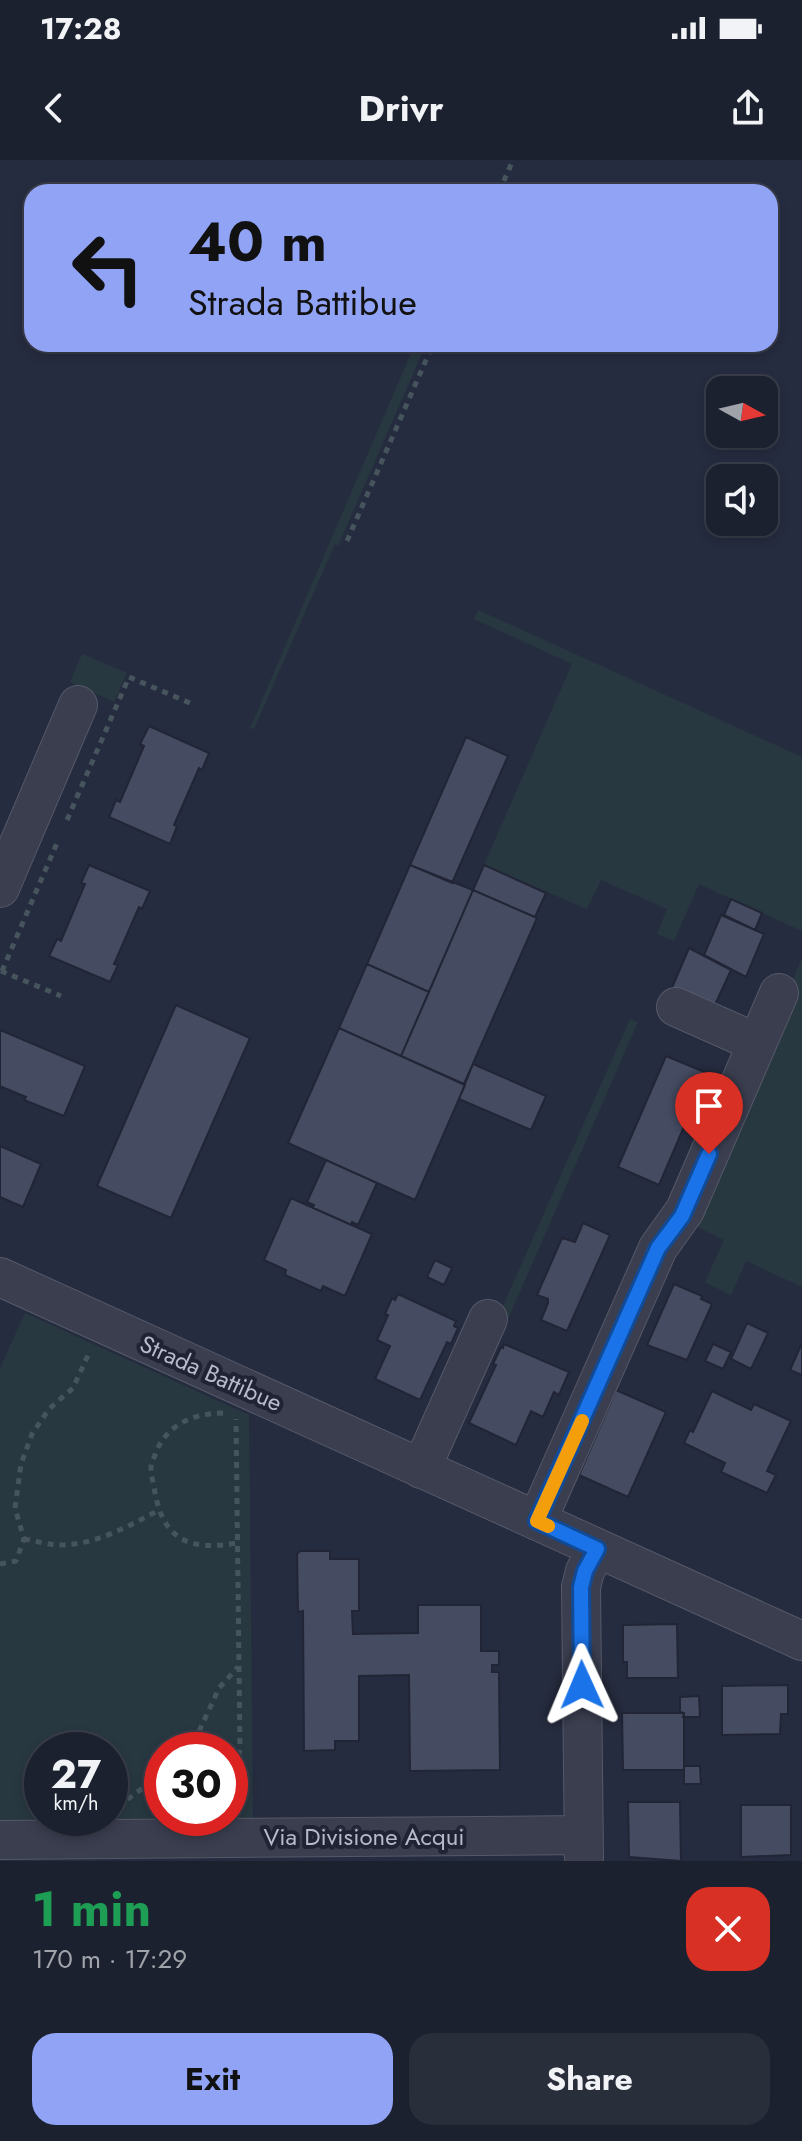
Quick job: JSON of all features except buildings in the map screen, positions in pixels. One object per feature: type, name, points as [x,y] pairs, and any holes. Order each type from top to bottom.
[{"type":"street","points":[[0,888],[78,705]]},
{"type":"street","points":[[537,1521],[658,1248],[682,1216],[779,993]]},
{"type":"street","points":[[676,1007],[757,1043]]},
{"type":"street","name":"Strada Battibue","points":[[0,1277],[802,1641]]},
{"type":"street","points":[[421,1469],[488,1319]]},
{"type":"street","points":[[584,1848],[581,1587],[585,1571],[597,1549]]},
{"type":"street","name":"Via Divisione Acqui","points":[[0,1840],[115,1839],[584,1848]]},
{"type":"path","points":[[502,184],[513,160]]},
{"type":"path","points":[[347,541],[430,352]]},
{"type":"path","points":[[67,820],[129,677],[190,703]]},
{"type":"path","points":[[57,843],[1,971],[61,996]]},
{"type":"path","points":[[0,1564],[16,1561],[24,1539],[15,1508],[21,1464],[32,1434],[49,1409],[73,1388],[103,1324]]},
{"type":"path","points":[[237,1543],[208,1547],[186,1542],[167,1528],[159,1510],[151,1465],[163,1437],[176,1425],[205,1413],[236,1413],[240,1732]]},
{"type":"path","points":[[24,1539],[57,1545],[95,1540],[159,1510]]},
{"type":"path","points":[[199,1732],[219,1688],[239,1667]]},
{"type":"path","points":[[115,1839],[117,1819],[125,1801],[144,1787]]},
{"type":"shaded area","points":[[412,352],[423,352],[338,546],[335,544],[254,729],[250,728]]},
{"type":"shaded area","points":[[478,610],[802,757],[802,931],[699,884],[674,941],[657,934],[667,909],[601,880],[587,909],[484,865],[572,664],[474,619]]},
{"type":"shaded area","points":[[82,654],[127,673],[114,702],[70,682]]},
{"type":"shaded area","points":[[802,958],[802,1287],[746,1261],[731,1295],[705,1282],[724,1240],[689,1223]]},
{"type":"shaded area","points":[[630,1019],[638,1022],[508,1319],[499,1315]]},
{"type":"shaded area","points":[[25,1313],[249,1415],[253,1818],[248,1818],[248,1732],[144,1732],[144,1819],[128,1819],[128,1732],[24,1732],[24,1820],[0,1820],[0,1368]]},
{"type":"slow traffic","points":[[548,1526],[537,1521],[582,1421]]},
{"type":"route","points":[[582,1685],[581,1587],[585,1571],[597,1549],[537,1521],[658,1248],[682,1216],[709,1154]]}]
